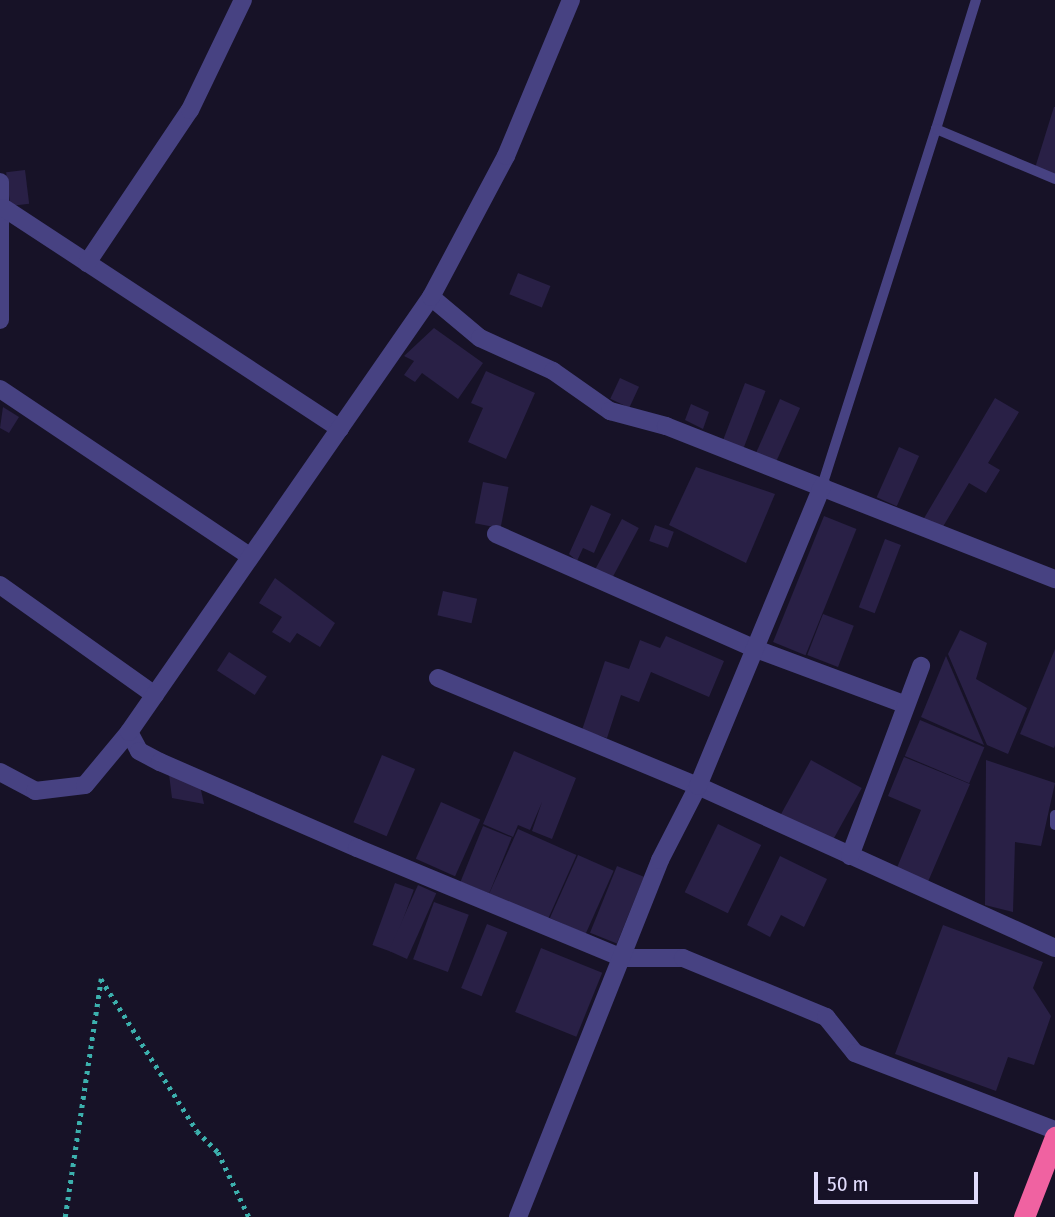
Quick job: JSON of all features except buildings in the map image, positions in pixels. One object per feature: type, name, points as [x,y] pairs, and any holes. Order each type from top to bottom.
[{"type":"highway","points":[[1024,1217],[1055,1138]]},
{"type":"street","points":[[88,263],[190,110],[243,0]]},
{"type":"street","points":[[0,772],[35,791],[85,785],[128,732],[430,298],[506,156],[571,0]]},
{"type":"street","points":[[0,182],[4,208],[0,320]]},
{"type":"street","points":[[4,208],[340,429]]},
{"type":"street","points":[[430,298],[480,338],[553,371],[610,411],[666,426],[1055,579]]},
{"type":"street","points":[[0,389],[249,555]]},
{"type":"street","points":[[518,1217],[623,958],[756,649],[822,486]]},
{"type":"street","points":[[496,534],[756,649],[904,704]]},
{"type":"street","points":[[0,586],[155,695]]},
{"type":"street","points":[[850,856],[904,704],[921,666]]},
{"type":"street","points":[[438,678],[698,786],[1055,948]]},
{"type":"street","points":[[128,732],[139,751],[160,762],[623,958],[683,958],[826,1017],[855,1053],[1055,1130]]},
{"type":"lane","points":[[822,486],[976,0]]},
{"type":"lane","points":[[936,129],[1055,179]]},
{"type":"lane","points":[[1055,816],[1055,825]]},
{"type":"path","points":[[65,1217],[101,979],[197,1131],[218,1152],[249,1217]]}]
